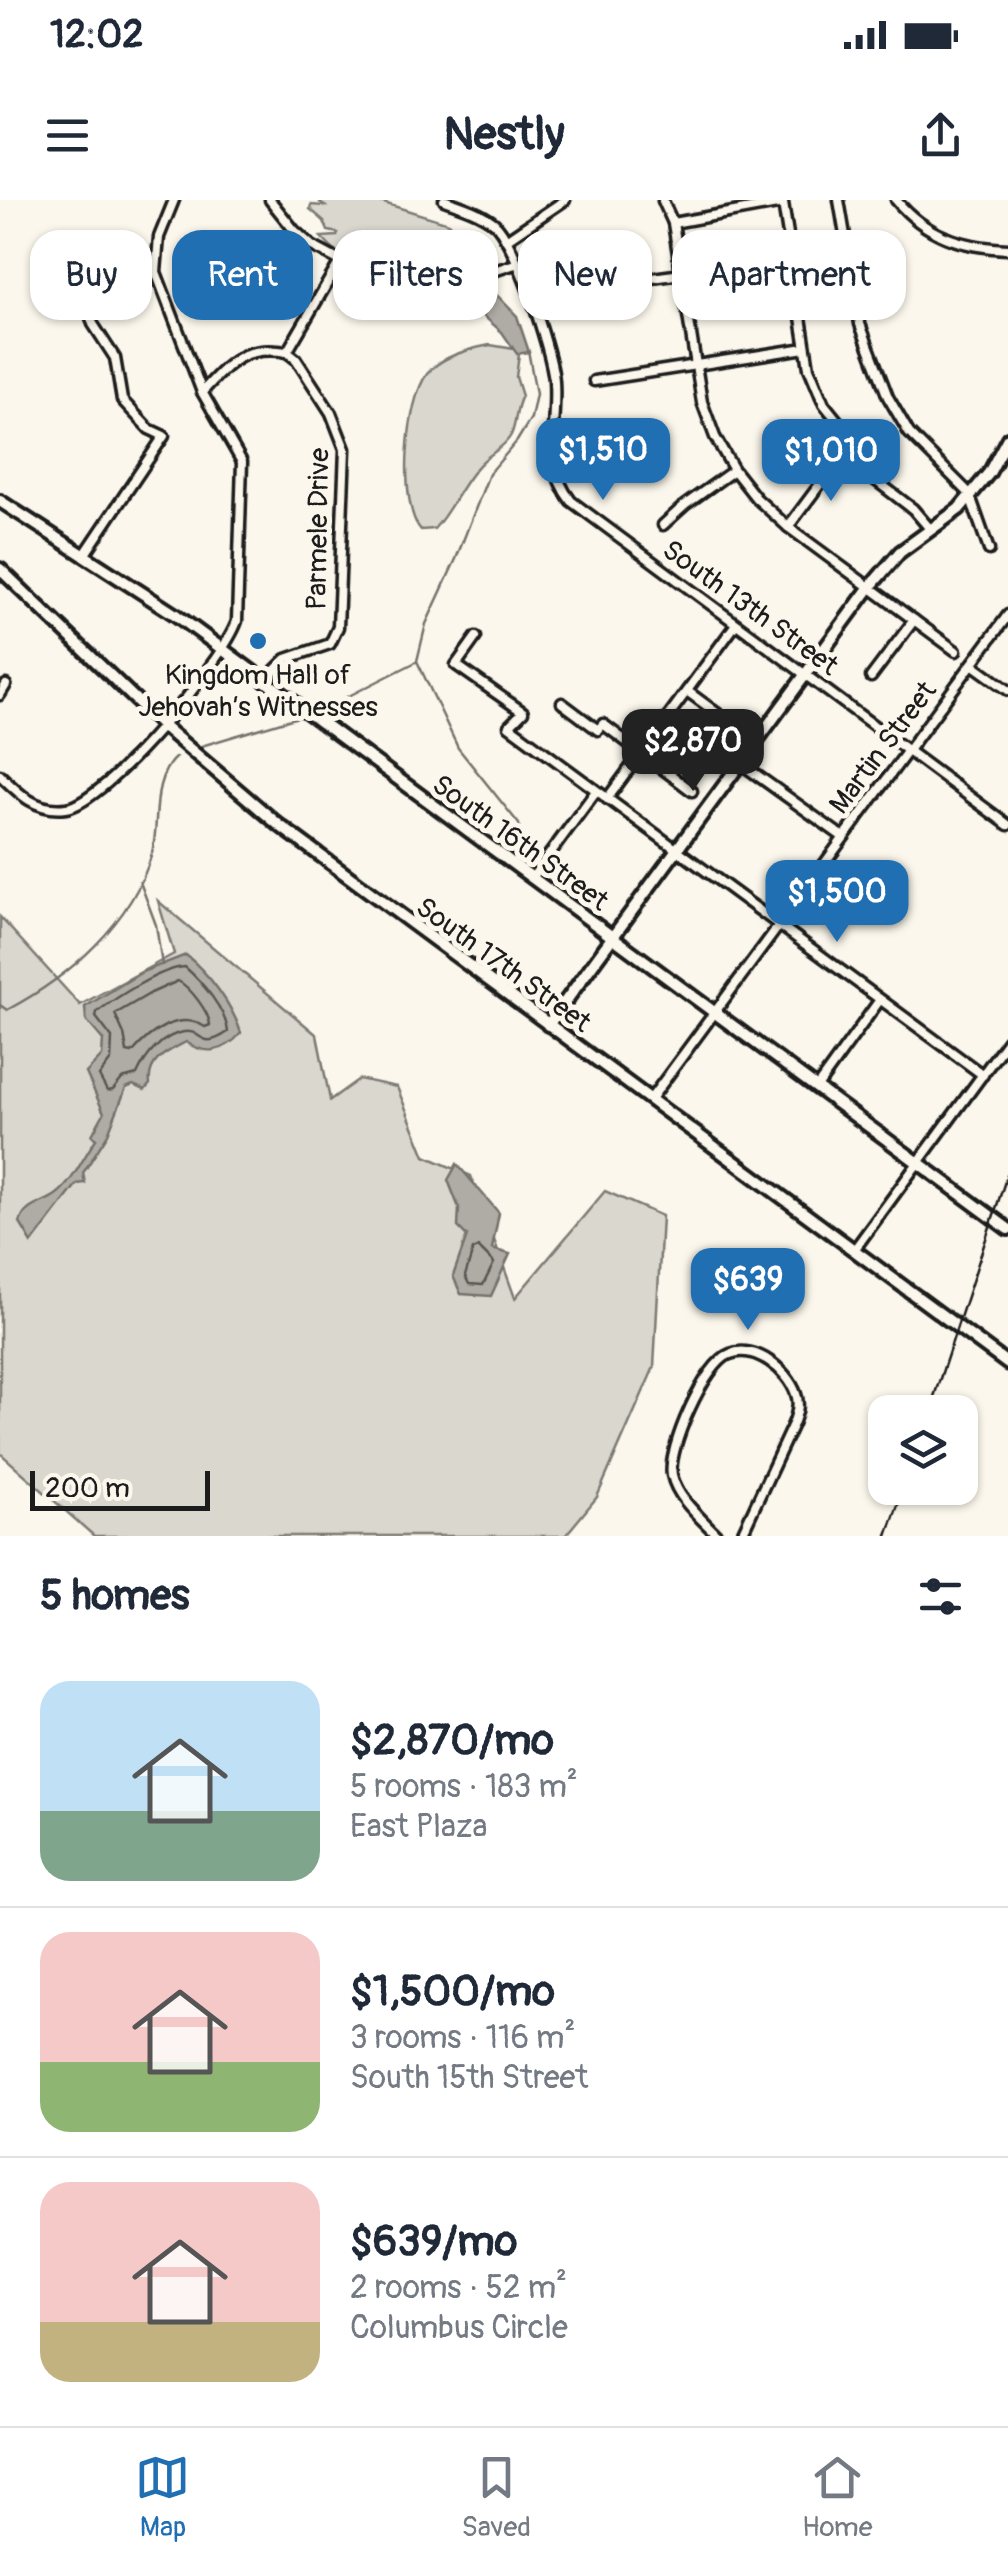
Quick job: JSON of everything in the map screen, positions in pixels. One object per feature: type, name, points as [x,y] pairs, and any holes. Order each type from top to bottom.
[{"type":"main road","points":[[548,1025],[869,588],[900,552],[971,496],[1008,438]]},
{"type":"main road","name":"South 16th Street","points":[[0,500],[221,648],[1008,1228]]},
{"type":"main road","name":"South 17th Street","points":[[0,570],[164,727],[294,836],[1008,1364]]},
{"type":"street","points":[[0,775],[38,806],[75,806],[92,797],[164,727],[237,621],[244,474],[234,444],[202,392],[156,272],[159,236],[174,200]]},
{"type":"street","points":[[270,200],[302,238],[333,258]]},
{"type":"street","points":[[444,200],[493,222],[506,240],[565,200]]},
{"type":"street","points":[[839,200],[860,324],[888,397],[912,437],[971,496],[989,550]]},
{"type":"street","points":[[896,200],[922,225],[945,238],[971,246],[1008,249]]},
{"type":"street","points":[[663,201],[674,230]]},
{"type":"street","points":[[673,223],[782,202],[805,348],[816,390],[852,437],[844,456],[788,528]]},
{"type":"street","name":"South 13th Street","points":[[506,240],[552,365],[552,453],[561,486],[583,512],[1008,825]]},
{"type":"street","points":[[498,269],[515,264]]},
{"type":"street","points":[[202,392],[231,361],[245,353],[287,352],[333,275]]},
{"type":"street","points":[[85,554],[164,436],[149,429],[122,400],[114,358],[92,320]]},
{"type":"street","points":[[689,320],[709,423],[734,470],[756,498],[788,528],[956,651]]},
{"type":"street","points":[[594,381],[805,348]]},
{"type":"street","name":"Parmele Drive","points":[[264,681],[286,660],[330,644],[338,616],[345,449],[331,413],[296,359],[287,352]]},
{"type":"street","points":[[844,456],[913,509],[930,530]]},
{"type":"street","points":[[663,524],[734,470]]},
{"type":"street","name":"Martin Street","points":[[650,1100],[1008,615]]},
{"type":"street","points":[[871,677],[914,620]]},
{"type":"street","points":[[607,799],[736,624]]},
{"type":"street","points":[[476,636],[456,665],[523,712],[509,726],[982,1075]]},
{"type":"street","points":[[972,664],[1008,690]]},
{"type":"street","points":[[0,695],[6,685]]},
{"type":"street","points":[[686,691],[733,725]]},
{"type":"street","points":[[562,703],[598,730],[603,724],[692,791]]},
{"type":"street","points":[[740,763],[843,836]]},
{"type":"street","points":[[532,878],[596,791]]},
{"type":"street","points":[[817,1088],[879,1001]]},
{"type":"street","points":[[854,1250],[1008,1040]]},
{"type":"street","points":[[718,1536],[678,1490],[671,1460],[710,1370],[723,1356],[743,1351],[762,1357],[784,1376],[795,1390],[798,1406],[741,1536]]},
{"type":"shaded area","points":[[318,200],[374,200],[449,223],[456,230],[333,232],[310,209],[311,205],[325,206]]},
{"type":"shaded area","points":[[333,236],[333,249],[331,247],[321,237]]},
{"type":"shaded area","points":[[490,345],[514,349],[519,354],[516,377],[522,396],[513,430],[505,443],[475,469],[434,529],[421,530],[409,499],[407,477],[410,429],[420,387],[440,362]]},
{"type":"shaded area","points":[[158,901],[317,1035],[330,1100],[359,1079],[397,1087],[425,1156],[471,1176],[515,1298],[605,1191],[662,1216],[654,1367],[597,1497],[565,1536],[94,1536],[0,1453],[0,917],[80,1005],[174,954]]},
{"type":"water","points":[[498,296],[517,316],[529,352],[517,354],[488,320],[498,320]]},
{"type":"water","points":[[186,955],[219,990],[241,1033],[215,1050],[186,1042],[155,1063],[145,1090],[133,1085],[126,1088],[108,1134],[83,1173],[85,1183],[77,1184],[32,1243],[20,1223],[22,1217],[68,1183],[96,1139],[92,1135],[104,1113],[86,1073],[102,1056],[103,1040],[86,1020],[85,1007],[142,972]]},
{"type":"water","points":[[457,1164],[499,1213],[492,1249],[510,1254],[491,1296],[461,1294],[453,1276],[467,1236],[458,1227],[459,1208],[448,1180]]},
{"type":"waterway","points":[[522,852],[519,824],[458,748],[417,661],[426,624],[489,474],[531,418],[536,394],[528,350]]},
{"type":"waterway","points":[[317,712],[416,662]]},
{"type":"waterway","points":[[198,747],[298,717]]},
{"type":"waterway","points":[[0,1005],[7,1010],[53,981],[114,925],[143,878],[152,853],[162,777],[176,757]]},
{"type":"waterway","points":[[140,882],[156,925],[162,965]]},
{"type":"railway","points":[[935,1395],[1008,1172]]},
{"type":"railway","points":[[887,1536],[898,1505]]},
{"type":"place","name":"Kingdom Hall of Jehovah’s Witnesses","points":[[258,641]]}]
